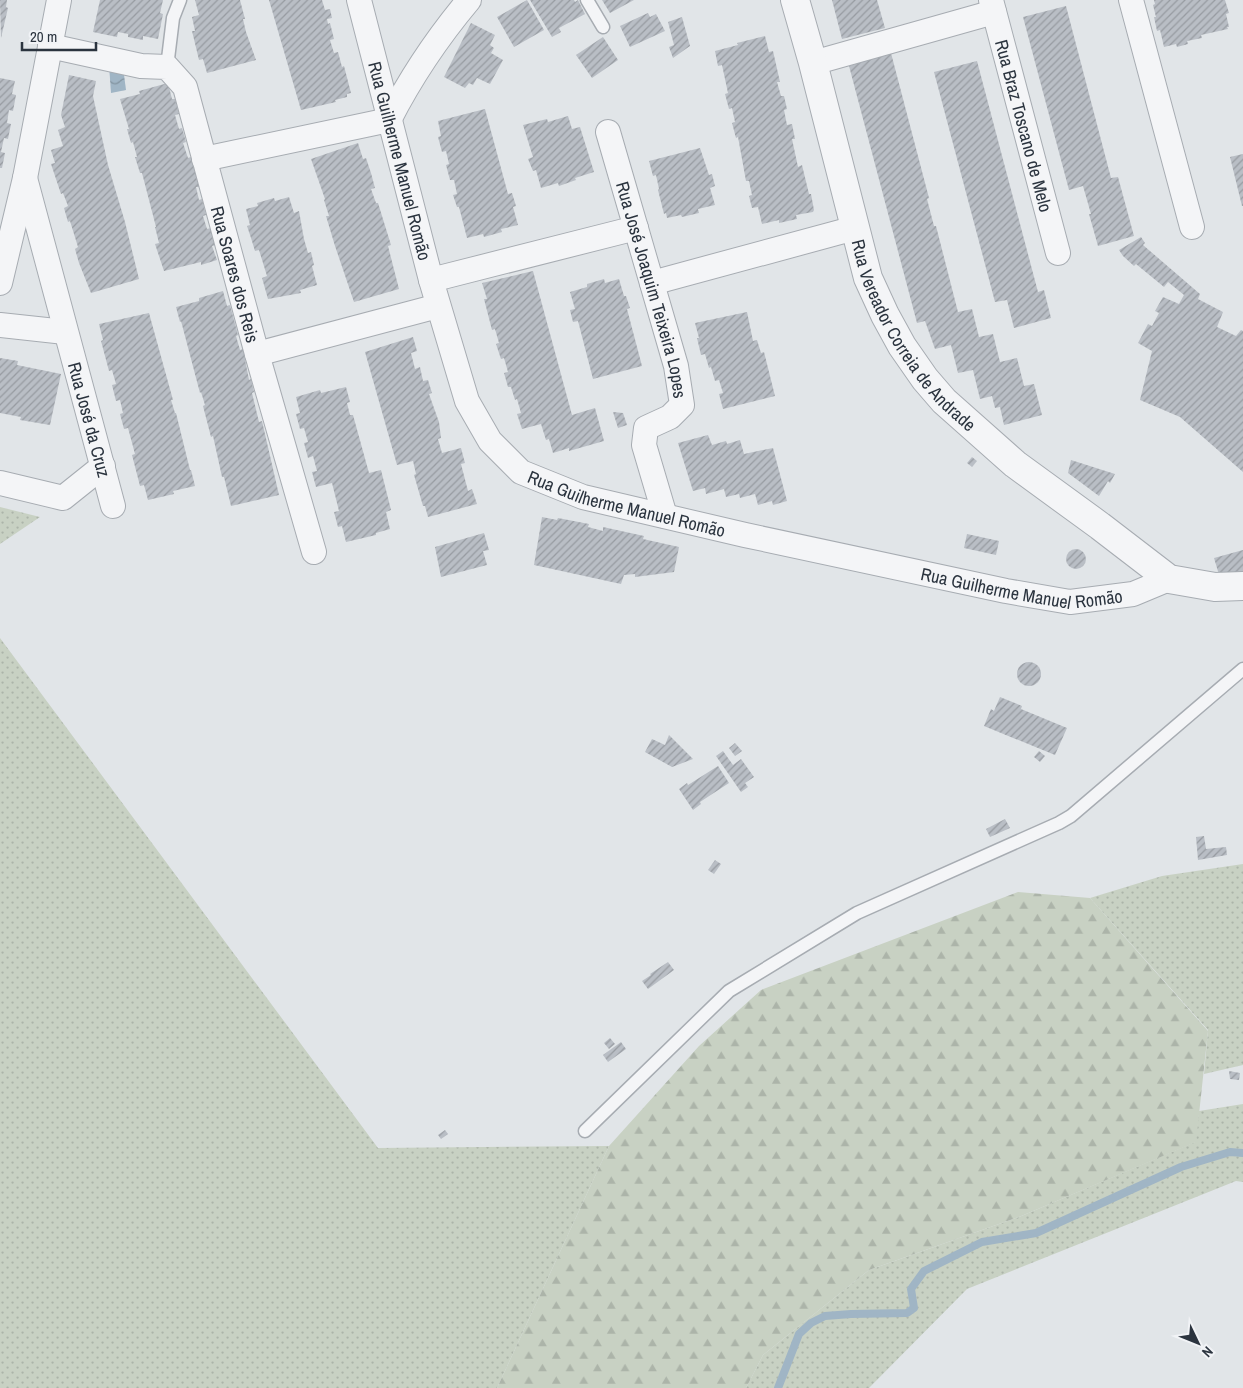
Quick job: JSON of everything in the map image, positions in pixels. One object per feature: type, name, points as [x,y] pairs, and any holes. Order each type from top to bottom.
[{"type":"street","points":[[0,283],[25,178],[59,0]]},
{"type":"street","name":"Rua Guilherme Manuel Romão","points":[[359,0],[438,306],[467,401],[490,441],[522,472],[583,497],[1006,591],[1070,602],[1133,594],[1169,579]]},
{"type":"street","points":[[204,159],[389,120],[403,92],[451,22],[469,0]]},
{"type":"street","name":"Rua Vereador Correia de Andrade","points":[[795,0],[868,278],[902,346],[925,379],[944,401],[1015,464],[1169,579]]},
{"type":"street","points":[[1132,0],[1192,227]]},
{"type":"street","points":[[813,64],[992,6]]},
{"type":"street","name":"Rua Braz Toscano de Melo","points":[[992,6],[1058,252]]},
{"type":"street","points":[[50,46],[141,66],[167,67]]},
{"type":"street","name":"Rua Soares dos Reis","points":[[167,67],[184,87],[256,354],[314,552]]},
{"type":"street","name":"Rua José Joaquim Teixeira Lopes","points":[[608,132],[676,366],[682,405],[670,417],[646,428],[644,445],[665,516]]},
{"type":"street","name":"Rua José da Cruz","points":[[25,178],[113,506]]},
{"type":"street","points":[[431,280],[636,228]]},
{"type":"street","points":[[652,283],[855,228]]},
{"type":"street","points":[[256,354],[438,306]]},
{"type":"street","points":[[0,325],[65,332]]},
{"type":"street","points":[[0,483],[63,498],[102,466]]},
{"type":"street","points":[[1169,579],[1215,587],[1243,586]]},
{"type":"lane","points":[[167,67],[173,18],[180,0]]},
{"type":"lane","points":[[587,0],[603,27]]},
{"type":"lane","points":[[585,1131],[729,991],[856,913],[1059,823],[1070,816],[1243,668]]},
{"type":"green space","points":[[0,507],[40,517],[0,544]]},
{"type":"green space","points":[[0,638],[378,1148],[609,1146],[497,1388],[0,1388]]},
{"type":"green space","points":[[1243,864],[1243,1065],[1204,1074],[1208,1030],[1090,898],[1162,876]]},
{"type":"green space","points":[[1018,892],[1090,898],[1208,1031],[1196,1142],[1019,1217],[869,1270],[763,1355],[746,1388],[497,1388],[609,1146],[699,1046],[761,990]]},
{"type":"green space","points":[[1243,1104],[1243,1182],[1236,1181],[967,1289],[869,1388],[746,1388],[763,1355],[869,1270],[1019,1217],[1195,1142],[1199,1111]]},
{"type":"water","points":[[109,65],[123,67],[126,90],[111,93]]},
{"type":"building","points":[[0,0],[7,0],[6,7],[8,8],[1,38]]},
{"type":"building","points":[[100,0],[163,0],[160,13],[163,14],[158,39],[143,36],[143,40],[128,37],[128,34],[118,32],[117,37],[93,32]]},
{"type":"building","points":[[195,0],[240,0],[246,32],[256,60],[207,73],[203,59],[199,60],[192,31],[195,31],[192,17],[199,15]]},
{"type":"building","points":[[269,0],[322,0],[325,10],[330,9],[332,18],[327,19],[328,24],[330,23],[334,39],[330,40],[334,53],[338,52],[342,67],[344,66],[351,93],[347,94],[347,97],[335,100],[336,102],[301,110]]},
{"type":"building","points":[[527,0],[544,30],[514,47],[497,17]]},
{"type":"building","points":[[530,0],[574,0],[575,2],[578,0],[585,14],[559,28],[561,32],[552,37]]},
{"type":"building","points":[[602,0],[634,0],[610,13]]},
{"type":"building","points":[[832,0],[877,0],[885,28],[842,39]]},
{"type":"building","points":[[1154,0],[1225,0],[1229,13],[1226,14],[1229,27],[1227,27],[1228,29],[1201,35],[1202,38],[1187,41],[1188,44],[1177,47],[1176,44],[1164,47],[1160,30],[1157,31],[1154,17],[1156,17],[1153,5],[1155,4]]},
{"type":"building","points":[[1066,6],[1111,178],[1118,177],[1134,236],[1098,246],[1083,186],[1069,190],[1023,17]]},
{"type":"building","points":[[648,13],[650,17],[656,14],[665,31],[630,47],[620,26]]},
{"type":"building","points":[[682,17],[690,46],[673,58],[669,47],[674,45],[668,22]]},
{"type":"building","points":[[471,23],[495,35],[490,45],[494,48],[491,53],[503,60],[490,84],[477,78],[473,85],[469,83],[465,88],[444,77]]},
{"type":"building","points":[[765,36],[769,52],[773,51],[780,82],[777,82],[781,96],[784,96],[787,109],[784,110],[787,125],[792,124],[795,139],[792,139],[798,167],[802,165],[814,210],[813,212],[796,215],[797,219],[779,223],[779,220],[762,224],[758,207],[752,208],[749,196],[752,195],[749,181],[746,181],[738,137],[736,138],[732,123],[735,122],[732,108],[729,109],[725,94],[728,93],[722,65],[718,66],[715,51]]},
{"type":"building","points":[[603,37],[618,60],[592,78],[576,55]]},
{"type":"building","points":[[891,53],[929,198],[927,199],[934,226],[936,226],[958,312],[972,309],[979,337],[993,334],[1000,362],[1017,358],[1024,386],[1034,384],[1042,415],[1004,425],[1000,407],[995,408],[992,396],[980,399],[973,370],[958,373],[951,345],[935,349],[925,321],[917,323],[849,66]]},
{"type":"building","points":[[977,61],[1038,292],[1044,290],[1051,318],[1014,328],[1007,300],[995,302],[934,72]]},
{"type":"building","points":[[69,75],[96,81],[93,96],[108,165],[139,279],[91,293],[79,263],[75,249],[78,247],[64,208],[68,206],[63,193],[61,194],[51,164],[55,163],[51,150],[63,146],[58,130],[65,127],[61,115]]},
{"type":"building","points":[[0,78],[15,81],[12,94],[16,95],[13,111],[9,110],[7,123],[11,124],[8,139],[4,138],[1,152],[5,153],[2,168],[0,168]]},
{"type":"building","points":[[168,83],[172,99],[175,99],[179,114],[175,115],[179,129],[182,128],[186,142],[183,143],[188,158],[191,157],[199,187],[196,187],[199,200],[202,199],[206,215],[203,216],[207,229],[211,228],[216,245],[212,246],[217,260],[201,265],[201,262],[164,271],[155,244],[159,243],[156,227],[120,99],[140,94],[139,91]]},
{"type":"building","points":[[485,109],[508,194],[512,193],[516,206],[513,207],[518,225],[501,229],[502,232],[484,237],[483,234],[467,238],[459,207],[457,207],[453,195],[457,194],[454,180],[450,180],[446,165],[449,164],[446,151],[442,152],[438,137],[441,136],[438,121]]},
{"type":"building","points":[[568,116],[572,129],[580,127],[594,172],[559,186],[558,183],[541,188],[536,170],[533,171],[528,159],[533,157],[523,125],[547,119],[548,122]]},
{"type":"building","points":[[358,143],[363,159],[366,158],[371,173],[375,188],[371,189],[376,203],[378,203],[391,245],[388,246],[399,289],[354,302],[335,246],[326,216],[329,216],[325,199],[311,159]]},
{"type":"building","points":[[700,148],[709,175],[712,174],[715,186],[710,188],[715,205],[698,209],[699,213],[667,218],[666,213],[664,214],[656,175],[653,176],[649,161]]},
{"type":"building","points":[[1243,154],[1243,206],[1242,206],[1230,157]]},
{"type":"building","points":[[289,197],[294,213],[299,211],[308,253],[311,252],[314,265],[312,266],[317,285],[300,290],[301,293],[268,299],[262,278],[267,276],[259,250],[255,251],[247,226],[250,225],[246,209],[258,206],[257,203],[274,198],[275,201]]},
{"type":"building","points":[[1141,237],[1145,243],[1143,245],[1200,294],[1198,299],[1223,312],[1217,327],[1236,336],[1241,330],[1243,331],[1243,472],[1180,417],[1140,400],[1152,351],[1138,343],[1148,324],[1152,326],[1159,313],[1155,311],[1163,297],[1179,304],[1184,295],[1168,282],[1164,287],[1123,256],[1119,250]]},
{"type":"building","points":[[533,271],[572,415],[595,408],[604,441],[569,451],[569,448],[553,453],[549,439],[546,440],[541,424],[522,429],[517,414],[521,413],[511,387],[508,387],[504,373],[508,372],[504,358],[501,359],[496,344],[499,343],[495,329],[492,330],[484,299],[487,299],[482,283]]},
{"type":"building","points":[[604,279],[605,283],[619,279],[630,308],[627,309],[642,366],[593,379],[578,321],[573,322],[570,310],[575,309],[570,292]]},
{"type":"building","points":[[223,291],[227,306],[230,305],[240,350],[243,349],[249,380],[251,379],[254,392],[252,393],[259,422],[262,421],[279,495],[231,506],[213,436],[211,437],[203,406],[205,405],[176,307],[199,301],[199,298]]},
{"type":"building","points":[[747,312],[753,341],[757,340],[761,353],[764,352],[775,396],[723,409],[719,394],[723,393],[719,380],[715,381],[705,354],[701,355],[695,323]]},
{"type":"building","points":[[149,313],[195,486],[173,491],[174,494],[148,500],[144,485],[140,486],[132,455],[135,454],[128,428],[124,429],[120,414],[123,413],[120,400],[116,401],[112,385],[116,384],[112,370],[109,371],[101,341],[103,340],[99,324]]},
{"type":"building","points":[[413,337],[417,351],[411,353],[415,369],[420,367],[423,381],[428,380],[432,393],[429,394],[439,422],[441,438],[438,439],[442,453],[461,448],[465,463],[461,464],[468,491],[472,489],[477,504],[428,517],[414,475],[416,474],[413,461],[397,465],[365,352]]},
{"type":"building","points":[[0,358],[18,361],[17,365],[61,374],[50,425],[20,420],[21,417],[0,413]]},
{"type":"building","points":[[346,387],[350,402],[347,403],[350,415],[353,415],[369,473],[381,470],[391,510],[386,512],[390,529],[376,533],[376,535],[346,542],[342,526],[338,527],[334,512],[339,511],[332,483],[316,487],[312,472],[317,471],[313,456],[308,458],[304,443],[308,442],[304,428],[300,429],[296,414],[300,413],[296,397],[320,390],[321,393]]},
{"type":"building","points":[[613,412],[623,413],[627,425],[618,428]]},
{"type":"building","points":[[708,435],[712,445],[726,441],[727,444],[740,440],[744,454],[773,448],[787,501],[773,505],[772,501],[758,505],[755,494],[740,498],[739,494],[726,497],[724,489],[706,494],[705,488],[693,491],[678,443]]},
{"type":"building","points":[[972,457],[977,461],[972,467],[967,463]]},
{"type":"building","points":[[1071,460],[1115,474],[1110,483],[1108,481],[1099,496],[1068,473]]},
{"type":"building","points":[[542,517],[589,524],[588,527],[603,531],[603,527],[644,536],[643,539],[679,547],[674,572],[635,577],[635,574],[624,575],[621,584],[534,565]]},
{"type":"building","points":[[484,533],[489,550],[483,551],[487,565],[441,577],[435,547]]},
{"type":"building","points":[[967,534],[999,541],[996,555],[964,548]]},
{"type":"building","points":[[1076,549],[1083,552],[1086,559],[1083,566],[1076,569],[1069,566],[1066,559],[1069,552]]},
{"type":"building","points":[[1243,550],[1243,576],[1220,578],[1214,558]]},
{"type":"building","points":[[1029,662],[1037,666],[1041,674],[1037,682],[1029,686],[1021,682],[1017,674],[1021,666]]},
{"type":"building","points":[[1000,697],[1022,706],[1021,709],[1067,728],[1055,755],[984,726],[991,709],[994,711]]},
{"type":"building","points":[[669,735],[693,759],[672,767],[645,752],[652,739],[665,745]]},
{"type":"building","points":[[735,743],[742,751],[735,756],[729,748]]},
{"type":"building","points":[[723,751],[733,765],[741,759],[754,777],[745,783],[748,787],[741,792],[716,756]]},
{"type":"building","points":[[1039,751],[1045,756],[1040,762],[1034,757]]},
{"type":"building","points":[[718,766],[729,783],[700,802],[701,804],[693,810],[679,789]]},
{"type":"building","points":[[1005,819],[1010,828],[990,837],[986,829]]},
{"type":"building","points":[[1204,836],[1206,849],[1226,847],[1227,855],[1198,860],[1196,837]]},
{"type":"building","points":[[715,860],[721,864],[714,874],[708,870]]},
{"type":"building","points":[[668,962],[674,970],[648,989],[642,981]]},
{"type":"building","points":[[610,1038],[615,1044],[609,1049],[604,1043]]},
{"type":"building","points":[[621,1042],[626,1049],[608,1062],[603,1055]]},
{"type":"building","points":[[1229,1071],[1240,1073],[1239,1080],[1230,1079]]},
{"type":"building","points":[[445,1130],[448,1134],[441,1139],[438,1135]]},
{"type":"waterway","points":[[778,1388],[799,1334],[811,1323],[825,1316],[907,1313],[914,1308],[911,1289],[924,1271],[982,1242],[1036,1233],[1181,1167],[1230,1152],[1243,1153]]}]
